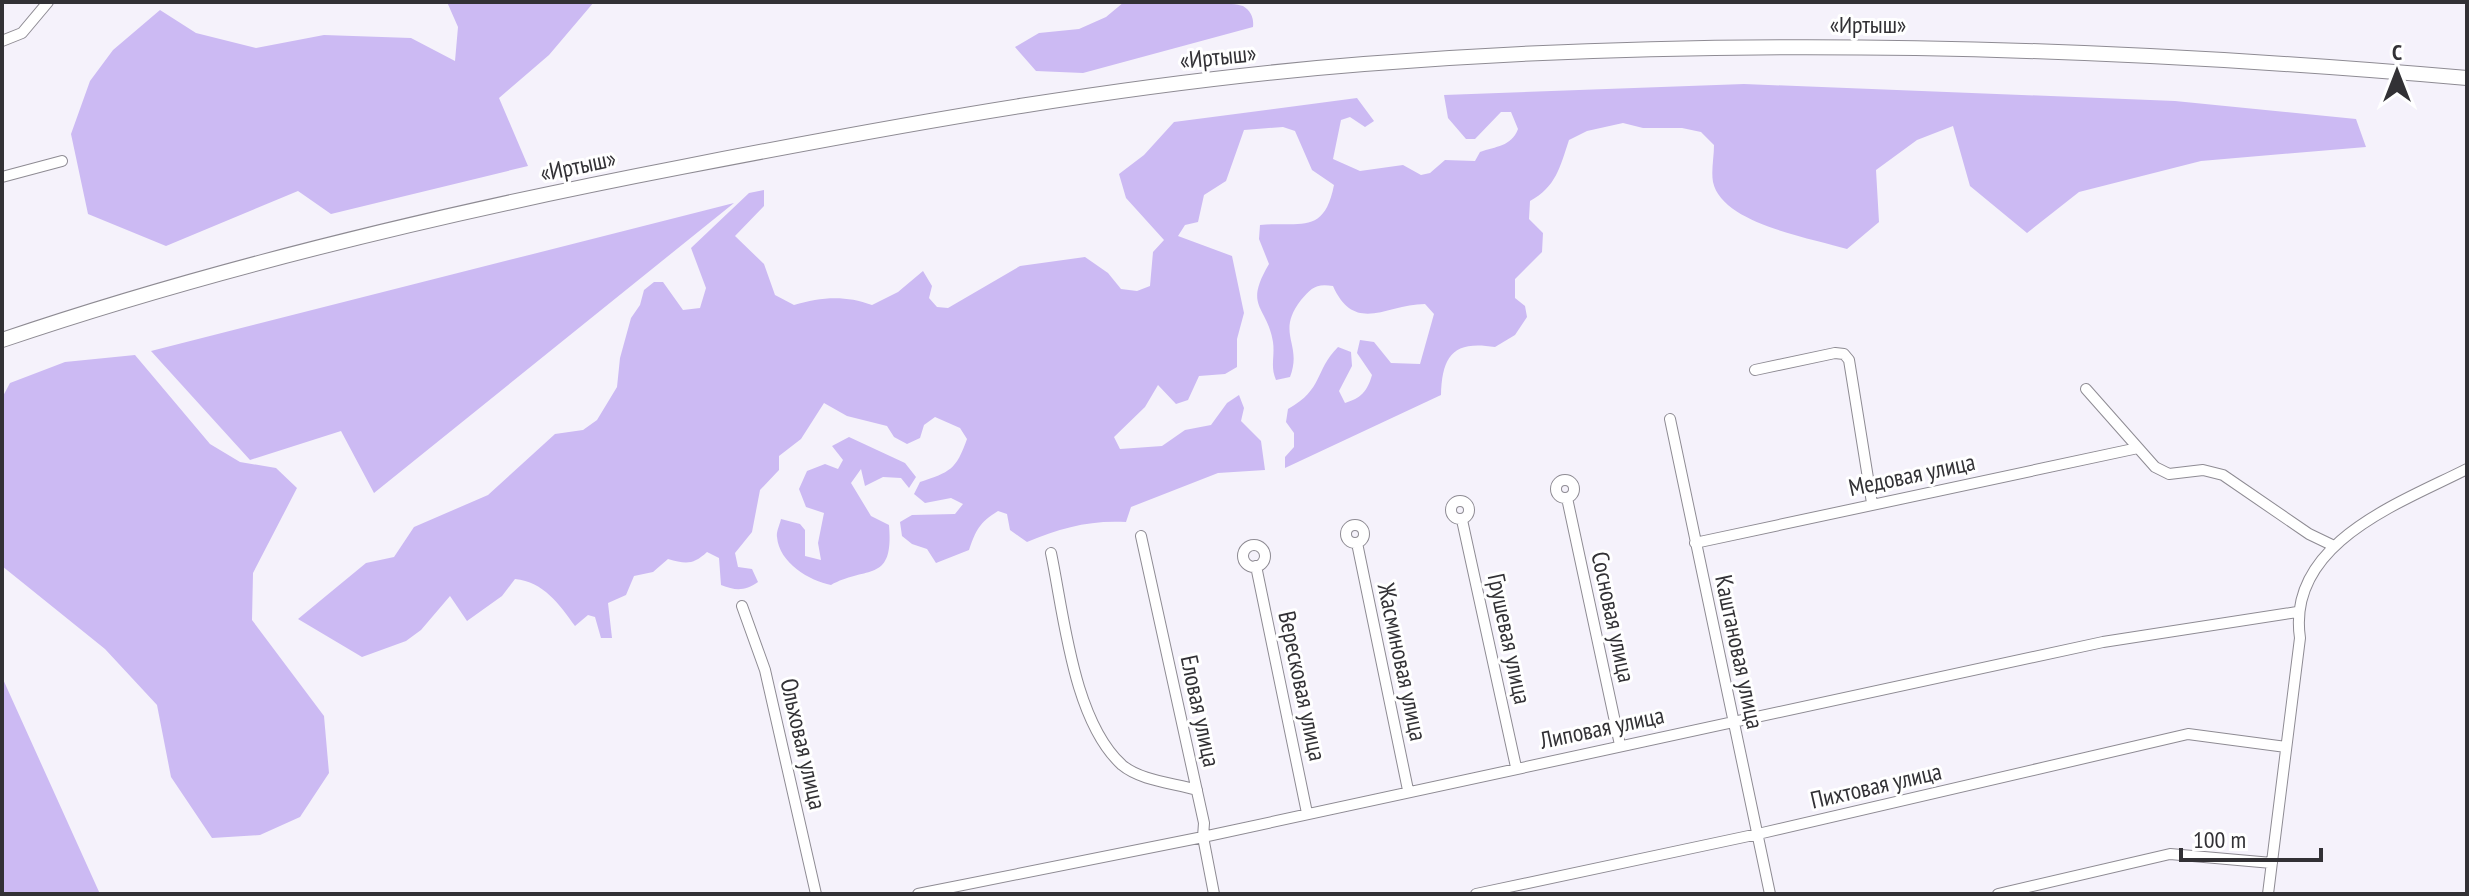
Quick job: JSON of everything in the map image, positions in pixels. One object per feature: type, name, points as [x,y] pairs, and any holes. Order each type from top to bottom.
[{"type":"highway","name":"«Иртыш»","points":[[2,340],[300,253],[585,186],[996,108],[1288,72],[1570,52],[1845,46],[2128,53],[2467,78]]},
{"type":"street","points":[[2,41],[22,33],[48,2]]},
{"type":"street","points":[[2,177],[62,161]]},
{"type":"street","points":[[1755,370],[1835,353],[1844,354],[1849,360],[1872,503]]},
{"type":"street","points":[[2086,389],[2155,467],[2169,474],[2203,470],[2223,475],[2309,534],[2334,546]]},
{"type":"street","name":"Каштановая улица","points":[[1670,419],[1770,894]]},
{"type":"street","name":"Медовая улица","points":[[1695,543],[2138,448]]},
{"type":"street","points":[[2268,894],[2300,638],[2297,612],[2334,546],[2358,524],[2467,469]]},
{"type":"street","name":"Сосновая улица","points":[[1567,498],[1620,745]]},
{"type":"street","name":"Грушевая улица","points":[[1462,520],[1516,767]]},
{"type":"street","name":"Еловая улица","points":[[1141,536],[1204,823],[1203,837],[1214,894]]},
{"type":"street","name":"Жасминовая улица","points":[[1357,543],[1408,790]]},
{"type":"street","points":[[1051,553],[1085,705],[1105,742],[1122,764],[1135,773],[1197,790]]},
{"type":"street","name":"Вересковая улица","points":[[1256,566],[1307,813]]},
{"type":"street","name":"Ольховая улица","points":[[742,606],[765,670],[816,894]]},
{"type":"street","name":"Липовая улица","points":[[918,894],[1203,837],[1408,790],[2103,642],[2297,612]]},
{"type":"street","name":"Пихтовая улица","points":[[1476,894],[1758,834],[2188,734],[2286,747]]},
{"type":"street","points":[[1998,894],[2170,854],[2272,863]]},
{"type":"shaded area","points":[[447,2],[594,2],[549,55],[499,98],[528,166],[331,214],[298,191],[166,246],[88,214],[71,134],[90,81],[113,50],[160,10],[196,33],[256,48],[324,35],[411,38],[455,61],[458,27]]},
{"type":"shaded area","points":[[1124,2],[1234,4],[1248,10],[1253,27],[1083,73],[1036,71],[1015,47],[1039,33],[1079,29],[1106,17]]},
{"type":"shaded area","points":[[1744,84],[2175,101],[2356,119],[2366,147],[2201,161],[2079,192],[2027,233],[1970,186],[1953,126],[1917,140],[1876,170],[1879,222],[1847,249],[1770,227],[1733,209],[1720,196],[1713,182],[1714,145],[1701,132],[1682,128],[1643,128],[1623,123],[1587,131],[1569,140],[1551,183],[1530,201],[1529,219],[1543,233],[1542,252],[1515,279],[1515,298],[1525,306],[1527,317],[1515,335],[1495,347],[1481,345],[1460,349],[1447,361],[1441,395],[1285,468],[1285,457],[1294,447],[1294,433],[1286,422],[1288,409],[1308,394],[1338,347],[1351,352],[1352,366],[1339,391],[1345,403],[1363,394],[1372,375],[1357,353],[1360,340],[1374,342],[1391,363],[1420,364],[1434,314],[1425,304],[1362,313],[1342,301],[1333,286],[1314,287],[1301,300],[1290,322],[1294,355],[1290,377],[1276,380],[1273,342],[1257,298],[1261,278],[1269,264],[1259,239],[1260,225],[1308,223],[1317,219],[1330,201],[1334,185],[1312,170],[1295,131],[1283,127],[1244,130],[1226,181],[1204,195],[1198,222],[1185,225],[1178,236],[1232,256],[1244,313],[1237,339],[1237,367],[1225,374],[1199,376],[1188,400],[1176,404],[1158,385],[1145,407],[1114,437],[1120,449],[1162,446],[1185,430],[1211,425],[1227,403],[1239,395],[1244,408],[1241,421],[1261,441],[1265,470],[1218,473],[1131,507],[1126,522],[1075,526],[1027,542],[1010,530],[1007,514],[998,511],[979,528],[969,550],[936,563],[927,549],[912,544],[902,536],[900,522],[912,515],[955,514],[963,504],[951,498],[925,503],[914,494],[920,482],[945,472],[955,464],[967,439],[960,428],[935,417],[924,425],[920,438],[907,444],[894,437],[887,426],[847,416],[824,403],[801,439],[779,456],[779,470],[760,490],[752,532],[735,553],[738,567],[752,569],[758,582],[749,587],[736,589],[721,585],[719,558],[707,552],[689,562],[668,559],[653,572],[634,576],[626,595],[608,603],[612,638],[601,638],[595,617],[588,615],[575,626],[543,589],[515,579],[502,596],[467,621],[450,596],[421,630],[406,641],[362,657],[298,619],[366,563],[394,557],[414,527],[488,495],[555,434],[583,430],[597,420],[617,387],[620,358],[631,318],[640,305],[644,290],[654,282],[663,282],[683,310],[700,308],[706,288],[691,248],[749,193],[764,190],[764,206],[735,236],[764,264],[775,295],[794,305],[833,298],[872,305],[898,292],[923,271],[932,286],[929,298],[937,307],[948,308],[1020,266],[1085,257],[1108,273],[1121,289],[1137,291],[1150,286],[1153,252],[1164,240],[1126,198],[1119,174],[1144,155],[1174,122],[1357,98],[1374,121],[1365,127],[1350,117],[1341,120],[1333,159],[1360,171],[1403,165],[1421,175],[1430,173],[1445,160],[1475,161],[1480,152],[1507,143],[1518,129],[1511,112],[1501,112],[1475,139],[1466,139],[1448,118],[1444,95]]},
{"type":"shaded area","points":[[734,203],[374,493],[341,431],[250,460],[151,351]]},
{"type":"shaded area","points":[[135,355],[210,444],[240,462],[276,468],[297,488],[253,573],[252,620],[324,716],[329,773],[300,817],[260,835],[212,838],[171,777],[157,705],[105,649],[2,566],[2,398],[10,383],[65,362]]},
{"type":"shaded area","points":[[849,437],[905,463],[916,477],[909,488],[901,478],[883,477],[865,486],[861,469],[851,483],[871,516],[889,525],[887,556],[875,570],[831,585],[805,575],[789,563],[779,546],[777,533],[781,519],[800,524],[805,530],[805,556],[821,560],[818,543],[824,513],[806,507],[799,489],[807,471],[825,464],[838,469],[843,460],[832,446]]},
{"type":"shaded area","points":[[2,677],[100,894],[2,894]]}]
